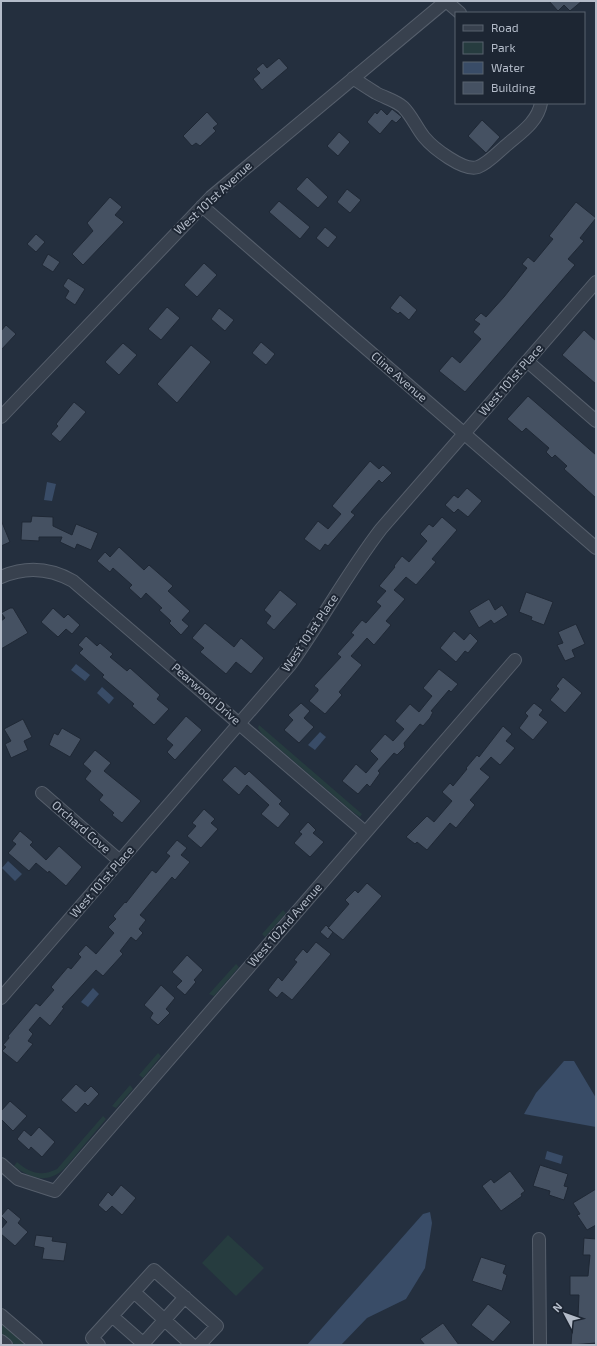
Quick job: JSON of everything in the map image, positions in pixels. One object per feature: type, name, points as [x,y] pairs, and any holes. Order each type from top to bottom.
[{"type":"street","points":[[446,1],[459,12]]},
{"type":"street","name":"West 101st Avenue","points":[[1,417],[202,206],[237,174],[446,1]]},
{"type":"street","points":[[353,78],[402,106],[426,138],[446,155],[463,166],[471,169],[483,164],[528,126],[537,116],[541,104]]},
{"type":"street","name":"Cline Avenue","points":[[202,206],[596,548]]},
{"type":"street","name":"West 101st Place","points":[[1,998],[302,649],[352,570],[381,529],[596,282]]},
{"type":"street","points":[[527,361],[596,421]]},
{"type":"street","name":"Pearwood Drive","points":[[1,576],[25,570],[39,569],[56,573],[73,581],[365,832]]},
{"type":"street","name":"West 102nd Avenue","points":[[1,1164],[18,1178],[55,1190],[515,660]]},
{"type":"street","name":"Orchard Cove","points":[[42,793],[120,861]]},
{"type":"street","points":[[539,1239],[540,1345]]},
{"type":"street","points":[[99,1345],[92,1338],[154,1270],[217,1326],[199,1345]]},
{"type":"street","points":[[134,1292],[192,1345]]},
{"type":"street","points":[[112,1316],[143,1345],[185,1298]]},
{"type":"street","points":[[1,1315],[36,1345]]},
{"type":"street","points":[[1,1341],[6,1345]]},
{"type":"green space","points":[[259,725],[362,814],[360,817],[262,734],[258,728]]},
{"type":"green space","points":[[283,910],[286,913],[265,937],[262,934]]},
{"type":"green space","points":[[236,964],[239,967],[214,996],[209,994]]},
{"type":"green space","points":[[158,1053],[161,1056],[143,1078],[139,1075]]},
{"type":"green space","points":[[130,1085],[133,1089],[116,1108],[112,1106]]},
{"type":"green space","points":[[103,1116],[106,1119],[64,1169],[58,1174],[45,1178],[33,1177],[14,1166],[17,1162],[26,1169],[36,1173],[46,1173],[57,1169]]},
{"type":"green space","points":[[228,1235],[264,1268],[236,1296],[202,1263]]},
{"type":"green space","points":[[1,1319],[31,1345],[15,1345],[1,1333]]},
{"type":"water","points":[[47,482],[56,484],[52,501],[44,500]]},
{"type":"water","points":[[76,664],[90,675],[85,681],[71,670]]},
{"type":"water","points":[[102,687],[114,698],[109,704],[97,693]]},
{"type":"water","points":[[320,732],[326,737],[315,750],[308,745]]},
{"type":"water","points":[[8,861],[22,874],[15,881],[2,868]]},
{"type":"water","points":[[93,988],[99,994],[88,1007],[81,1002]]},
{"type":"water","points":[[564,1061],[574,1061],[596,1098],[596,1127],[524,1114],[536,1093]]},
{"type":"water","points":[[547,1151],[563,1156],[561,1164],[545,1159]]},
{"type":"water","points":[[430,1212],[432,1223],[425,1268],[406,1299],[367,1318],[341,1345],[307,1345],[423,1214]]},
{"type":"building","points":[[549,1],[582,1],[570,11],[564,5],[558,11]]},
{"type":"building","points":[[279,58],[288,68],[262,90],[253,79],[260,73],[256,69],[263,63],[267,68]]},
{"type":"building","points":[[381,109],[387,115],[392,109],[402,117],[396,123],[392,120],[380,134],[367,122],[375,112],[377,114]]},
{"type":"building","points":[[207,112],[218,124],[213,128],[216,131],[200,146],[196,143],[192,146],[183,136]]},
{"type":"building","points":[[482,120],[500,137],[486,153],[468,136]]},
{"type":"building","points":[[339,132],[350,142],[338,156],[327,146]]},
{"type":"building","points":[[307,177],[328,197],[318,208],[296,189]]},
{"type":"building","points":[[347,189],[361,200],[350,213],[337,202]]},
{"type":"building","points":[[110,197],[122,207],[115,215],[124,222],[83,265],[72,254],[93,231],[87,223]]},
{"type":"building","points":[[279,201],[310,227],[300,239],[269,212]]},
{"type":"building","points":[[576,202],[596,218],[580,238],[584,241],[568,259],[575,265],[465,392],[439,371],[452,356],[460,363],[481,339],[473,332],[480,324],[474,320],[481,313],[486,317],[504,297],[527,268],[522,264],[528,257],[534,262],[553,239],[549,236]]},
{"type":"building","points":[[325,227],[337,237],[328,248],[316,238]]},
{"type":"building","points":[[36,234],[45,242],[36,252],[27,244]]},
{"type":"building","points":[[48,254],[60,262],[53,272],[42,265]]},
{"type":"building","points":[[204,263],[217,275],[197,297],[184,285]]},
{"type":"building","points":[[68,278],[85,289],[75,305],[65,298],[69,291],[63,286]]},
{"type":"building","points":[[400,295],[417,310],[409,320],[400,312],[398,314],[390,308]]},
{"type":"building","points":[[167,307],[180,318],[161,340],[148,329]]},
{"type":"building","points":[[219,308],[234,320],[225,331],[211,319]]},
{"type":"building","points":[[6,325],[16,334],[1,350],[1,331]]},
{"type":"building","points":[[584,330],[596,341],[596,384],[562,355]]},
{"type":"building","points":[[261,342],[275,354],[266,365],[252,353]]},
{"type":"building","points":[[123,343],[137,355],[119,375],[105,362]]},
{"type":"building","points":[[191,345],[211,362],[177,403],[157,384]]},
{"type":"building","points":[[528,396],[596,455],[596,498],[564,469],[567,466],[555,455],[552,458],[546,452],[549,448],[526,428],[522,432],[507,419]]},
{"type":"building","points":[[74,402],[86,412],[60,442],[51,434],[58,426],[56,424]]},
{"type":"building","points":[[370,461],[379,469],[383,465],[392,473],[382,483],[379,480],[351,512],[355,515],[328,546],[325,544],[320,551],[304,539],[318,521],[328,529],[341,514],[332,506]]},
{"type":"building","points":[[467,488],[482,501],[468,517],[458,509],[454,513],[445,505],[454,495],[458,498]]},
{"type":"building","points":[[32,516],[53,517],[53,526],[72,535],[76,524],[98,533],[91,550],[77,544],[75,549],[60,542],[62,537],[39,537],[39,541],[21,540],[22,522],[31,522]]},
{"type":"building","points":[[442,517],[457,530],[432,559],[436,562],[416,585],[406,577],[394,590],[405,599],[386,621],[391,625],[374,645],[367,638],[351,656],[362,665],[339,692],[342,695],[325,714],[309,701],[318,691],[318,689],[314,686],[341,657],[337,654],[354,635],[351,633],[362,620],[366,623],[381,606],[376,602],[386,591],[379,586],[395,567],[394,566],[402,556],[409,562],[427,541],[420,534],[429,524],[433,527]]},
{"type":"building","points":[[1,520],[10,542],[1,546]]},
{"type":"building","points":[[119,547],[144,570],[149,565],[173,586],[168,591],[190,611],[182,620],[189,626],[181,635],[169,623],[171,621],[159,610],[162,608],[146,593],[141,599],[129,588],[132,585],[113,568],[110,572],[97,561],[105,552],[110,557]]},
{"type":"building","points":[[280,590],[297,604],[274,630],[266,623],[271,616],[264,610]]},
{"type":"building","points":[[526,592],[553,602],[544,625],[531,620],[532,617],[519,612]]},
{"type":"building","points":[[489,599],[495,610],[502,605],[508,615],[494,624],[491,620],[479,628],[469,611]]},
{"type":"building","points":[[13,608],[28,633],[1,649],[1,621],[5,618],[1,613]]},
{"type":"building","points":[[53,608],[64,618],[68,614],[80,625],[72,634],[66,629],[58,637],[41,622]]},
{"type":"building","points":[[205,623],[234,647],[241,638],[264,658],[251,674],[236,662],[226,674],[200,652],[204,648],[192,638]]},
{"type":"building","points":[[576,624],[585,644],[572,650],[575,657],[565,661],[557,645],[563,643],[558,632]]},
{"type":"building","points":[[454,631],[464,640],[470,633],[478,641],[468,653],[465,651],[456,662],[440,648]]},
{"type":"building","points":[[86,636],[97,646],[100,643],[113,654],[110,657],[127,671],[130,668],[160,695],[157,699],[169,709],[154,725],[132,706],[134,704],[102,677],[104,675],[79,653],[83,649],[78,645]]},
{"type":"building","points":[[439,669],[458,684],[451,692],[449,690],[431,711],[433,712],[430,718],[423,726],[420,724],[404,743],[405,747],[397,755],[394,753],[378,771],[380,773],[370,787],[367,784],[358,794],[342,781],[356,764],[366,773],[378,759],[370,751],[385,734],[393,741],[404,729],[395,721],[410,704],[419,712],[432,696],[423,688]]},
{"type":"building","points":[[563,677],[582,693],[565,713],[550,700],[559,689],[556,686]]},
{"type":"building","points":[[301,703],[310,711],[304,718],[314,727],[299,743],[284,730],[293,720],[288,715]]},
{"type":"building","points":[[534,703],[543,710],[539,715],[548,722],[533,740],[519,728],[528,716],[525,713]]},
{"type":"building","points":[[186,716],[202,730],[175,760],[167,752],[173,745],[166,739]]},
{"type":"building","points":[[23,719],[32,737],[24,741],[28,750],[11,758],[5,744],[11,741],[4,729]]},
{"type":"building","points":[[503,726],[512,734],[506,741],[515,748],[500,765],[491,757],[480,769],[490,777],[470,800],[475,805],[456,828],[450,823],[427,850],[417,842],[415,844],[406,837],[427,816],[434,822],[452,801],[442,792],[450,783],[453,786],[467,769],[466,768],[477,755],[479,757]]},
{"type":"building","points":[[62,728],[81,739],[70,757],[49,745],[54,733],[58,735]]},
{"type":"building","points":[[95,750],[111,763],[104,771],[141,801],[122,823],[112,815],[114,813],[99,800],[103,795],[85,779],[91,771],[83,764]]},
{"type":"building","points":[[235,766],[245,775],[249,771],[282,801],[279,804],[290,814],[278,828],[261,814],[269,805],[247,785],[239,795],[222,780]]},
{"type":"building","points":[[204,809],[215,819],[211,823],[218,829],[201,848],[187,836],[196,826],[192,823]]},
{"type":"building","points":[[308,822],[316,830],[313,833],[324,842],[310,857],[294,843],[302,834],[299,832]]},
{"type":"building","points":[[20,831],[33,842],[30,845],[46,860],[59,846],[82,867],[66,886],[49,871],[48,873],[36,863],[29,871],[8,853],[16,844],[12,841]]},
{"type":"building","points":[[177,840],[187,848],[181,855],[190,862],[175,880],[172,877],[140,915],[146,920],[139,929],[143,933],[136,941],[131,937],[120,951],[123,954],[103,976],[96,970],[62,1007],[64,1008],[50,1026],[40,1017],[29,1030],[33,1034],[28,1041],[33,1044],[17,1063],[2,1051],[6,1047],[3,1045],[9,1038],[8,1036],[36,1003],[40,1006],[54,990],[51,987],[68,967],[71,969],[81,957],[78,954],[86,945],[96,954],[114,933],[108,927],[116,919],[113,916],[125,902],[126,903],[152,870],[156,873],[170,856],[166,853]]},
{"type":"building","points":[[367,883],[382,896],[343,940],[328,928],[349,904],[345,900],[355,890],[358,893]]},
{"type":"building","points":[[326,925],[333,932],[328,939],[320,932]]},
{"type":"building","points":[[316,942],[331,954],[292,1000],[282,992],[277,998],[268,990],[278,977],[282,981],[297,962],[294,960],[303,949],[307,953]]},
{"type":"building","points":[[187,955],[203,970],[194,980],[196,982],[185,995],[176,987],[182,981],[172,972]]},
{"type":"building","points":[[161,985],[175,998],[166,1009],[170,1013],[158,1025],[150,1018],[153,1013],[144,1005]]},
{"type":"building","points":[[76,1084],[85,1092],[91,1086],[99,1094],[88,1106],[85,1103],[76,1113],[61,1100]]},
{"type":"building","points":[[10,1101],[27,1116],[13,1131],[1,1119],[1,1111]]},
{"type":"building","points":[[39,1127],[55,1142],[42,1157],[31,1147],[29,1150],[17,1139],[24,1130],[31,1136]]},
{"type":"building","points":[[540,1165],[568,1174],[564,1186],[568,1187],[564,1200],[549,1195],[550,1191],[533,1186]]},
{"type":"building","points":[[510,1171],[525,1191],[521,1194],[522,1196],[501,1211],[482,1186],[491,1179],[494,1183]]},
{"type":"building","points":[[121,1185],[136,1198],[122,1215],[112,1206],[106,1212],[98,1205],[108,1192],[112,1196]]},
{"type":"building","points":[[596,1189],[596,1225],[587,1230],[577,1215],[580,1214],[573,1203]]},
{"type":"building","points":[[8,1208],[21,1219],[18,1223],[28,1232],[15,1246],[1,1234],[1,1229],[7,1222],[1,1216]]},
{"type":"building","points":[[36,1235],[53,1237],[52,1241],[67,1243],[64,1261],[42,1259],[44,1248],[34,1246]]},
{"type":"building","points":[[584,1238],[596,1239],[596,1343],[571,1345],[573,1317],[578,1317],[579,1295],[570,1295],[570,1276],[588,1276],[590,1255],[583,1255]]},
{"type":"building","points":[[481,1257],[506,1265],[503,1273],[507,1275],[502,1291],[472,1281]]},
{"type":"building","points":[[488,1304],[511,1322],[493,1342],[471,1325]]},
{"type":"building","points":[[443,1323],[459,1345],[425,1345],[420,1339]]}]
